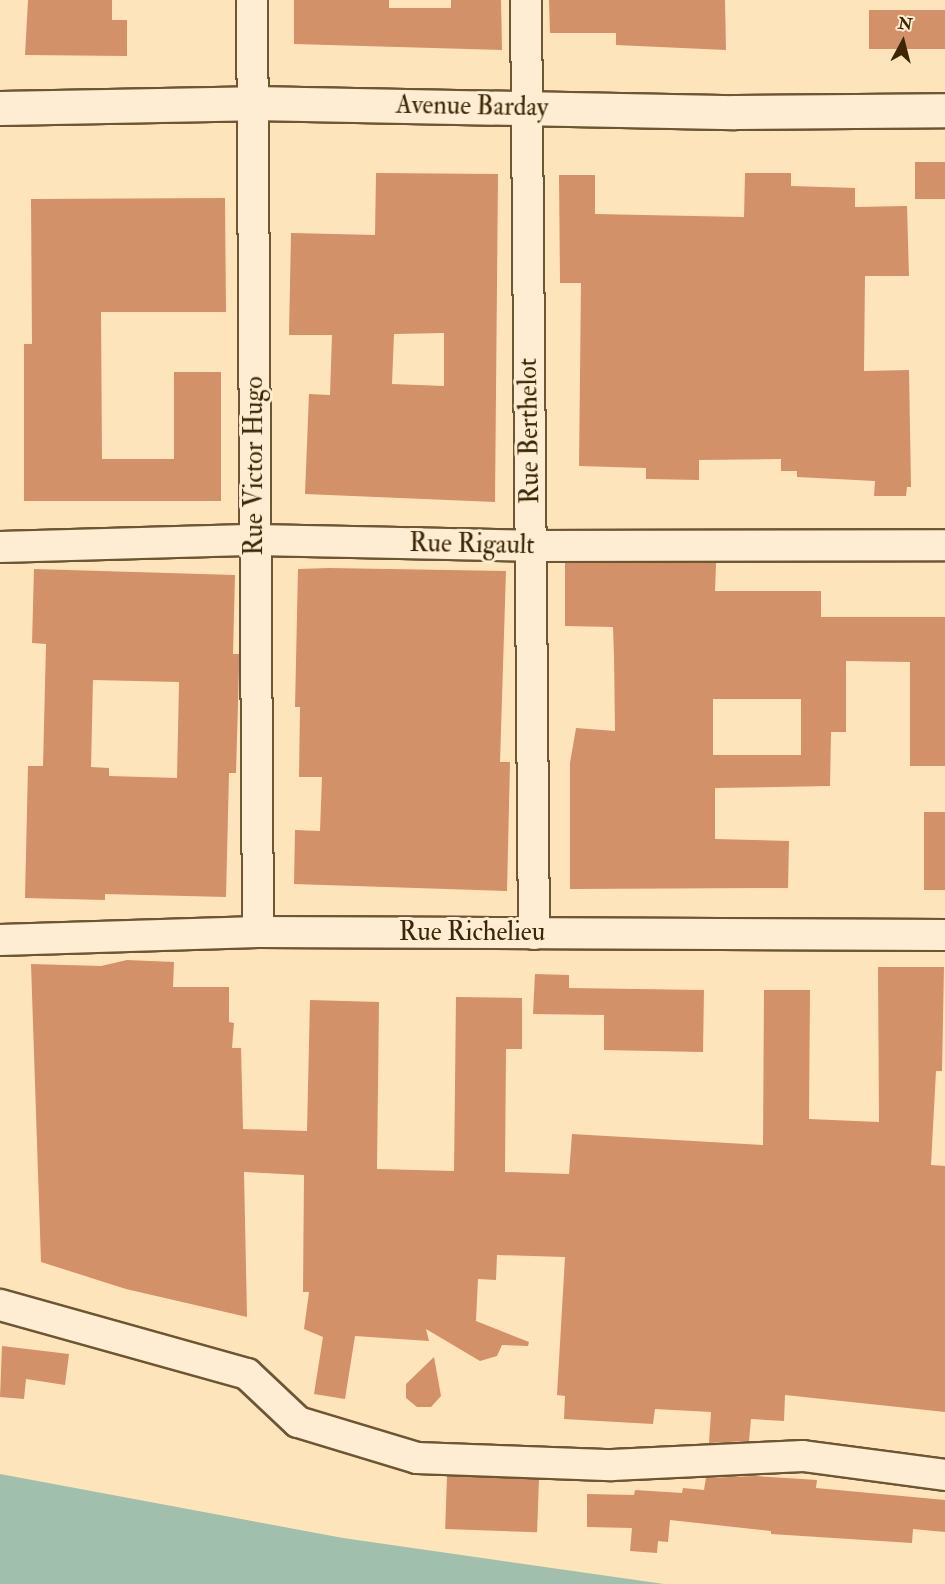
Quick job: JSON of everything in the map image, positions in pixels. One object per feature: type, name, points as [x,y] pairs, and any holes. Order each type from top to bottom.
[{"type":"main road","name":"Avenue Barday","points":[[0,108],[253,103],[735,112],[945,110]]},
{"type":"street","name":"Rue Victor Hugo","points":[[252,0],[258,932]]},
{"type":"street","name":"Rue Berthelot","points":[[526,0],[534,934]]},
{"type":"street","name":"Rue Rigault","points":[[0,547],[256,540],[531,546],[945,545]]},
{"type":"street","name":"Rue Richelieu","points":[[0,940],[258,932],[945,934]]},
{"type":"street","points":[[0,1305],[248,1374],[298,1422],[417,1458],[612,1465],[803,1456],[945,1475]]},
{"type":"shaded area","points":[[0,1474],[343,1538],[664,1584],[0,1584]]},
{"type":"building","points":[[28,0],[112,0],[112,20],[127,20],[127,56],[25,55]]},
{"type":"building","points":[[294,0],[389,0],[389,8],[451,8],[451,0],[501,0],[502,50],[294,44]]},
{"type":"building","points":[[549,0],[725,0],[726,50],[616,45],[616,33],[550,33]]},
{"type":"building","points":[[869,10],[945,10],[945,49],[869,49]]},
{"type":"building","points":[[915,162],[945,162],[945,199],[915,199]]},
{"type":"building","points":[[376,173],[498,174],[495,502],[305,494],[309,394],[330,395],[332,335],[289,335],[291,233],[375,235]],"holes":[[[444,333],[444,386],[392,384],[394,334]]]},
{"type":"building","points":[[745,173],[791,173],[791,186],[855,188],[855,207],[907,206],[909,276],[865,276],[864,371],[909,370],[911,487],[907,487],[906,496],[874,496],[875,481],[797,477],[797,471],[781,471],[781,459],[699,460],[699,480],[646,479],[646,468],[579,466],[581,283],[560,283],[559,175],[595,175],[595,214],[744,217]]},
{"type":"building","points":[[225,198],[226,312],[101,312],[102,459],[174,459],[174,372],[221,372],[221,501],[24,501],[24,344],[32,344],[31,199]]},
{"type":"building","points":[[565,563],[716,563],[715,591],[821,591],[821,617],[945,617],[945,766],[910,766],[910,662],[846,661],[846,732],[831,732],[830,786],[715,788],[715,839],[789,841],[788,888],[570,889],[570,763],[576,728],[615,731],[614,657],[613,627],[565,626]],"holes":[[[713,699],[801,699],[801,755],[713,755]]]},
{"type":"building","points":[[34,569],[235,575],[233,654],[239,654],[239,669],[236,773],[229,773],[226,897],[105,894],[105,900],[25,898],[28,766],[43,766],[46,644],[32,643]],"holes":[[[93,680],[179,682],[177,778],[109,776],[109,768],[91,767]]]},
{"type":"building","points":[[298,569],[506,571],[500,762],[510,762],[507,891],[294,884],[295,830],[320,831],[322,777],[299,777],[300,707],[295,707]]},
{"type":"building","points":[[924,812],[945,812],[945,890],[924,890]]},
{"type":"building","points":[[127,960],[174,962],[173,987],[229,987],[229,1022],[234,1023],[232,1048],[241,1048],[243,1129],[307,1131],[310,1000],[379,1002],[377,1169],[454,1171],[456,997],[522,998],[522,1049],[506,1049],[505,1172],[569,1174],[572,1134],[763,1145],[764,990],[810,990],[809,1119],[879,1122],[878,967],[944,967],[942,1071],[936,1071],[931,1165],[945,1166],[945,1412],[785,1395],[784,1421],[751,1419],[749,1441],[709,1443],[711,1412],[655,1409],[653,1424],[564,1419],[565,1396],[557,1395],[565,1257],[497,1255],[496,1280],[478,1279],[476,1321],[529,1342],[528,1346],[502,1345],[497,1356],[480,1361],[426,1329],[429,1341],[355,1336],[345,1399],[314,1394],[323,1337],[304,1329],[309,1292],[303,1292],[304,1175],[244,1172],[247,1317],[126,1289],[41,1262],[31,964],[101,966]]},
{"type":"building","points":[[535,974],[569,975],[569,988],[704,990],[703,1052],[604,1050],[604,1015],[533,1014]]},
{"type":"building","points":[[2,1346],[69,1354],[65,1385],[26,1379],[24,1399],[0,1397]]},
{"type":"building","points":[[434,1357],[441,1396],[431,1407],[417,1407],[406,1398],[406,1384]]},
{"type":"building","points":[[447,1476],[539,1479],[537,1532],[445,1529]]},
{"type":"building","points":[[755,1476],[817,1480],[816,1488],[945,1500],[945,1532],[913,1529],[912,1543],[771,1534],[771,1531],[670,1520],[668,1542],[658,1541],[657,1553],[630,1551],[632,1528],[587,1527],[587,1494],[634,1495],[635,1490],[682,1493],[683,1488],[704,1490],[706,1478]]}]
